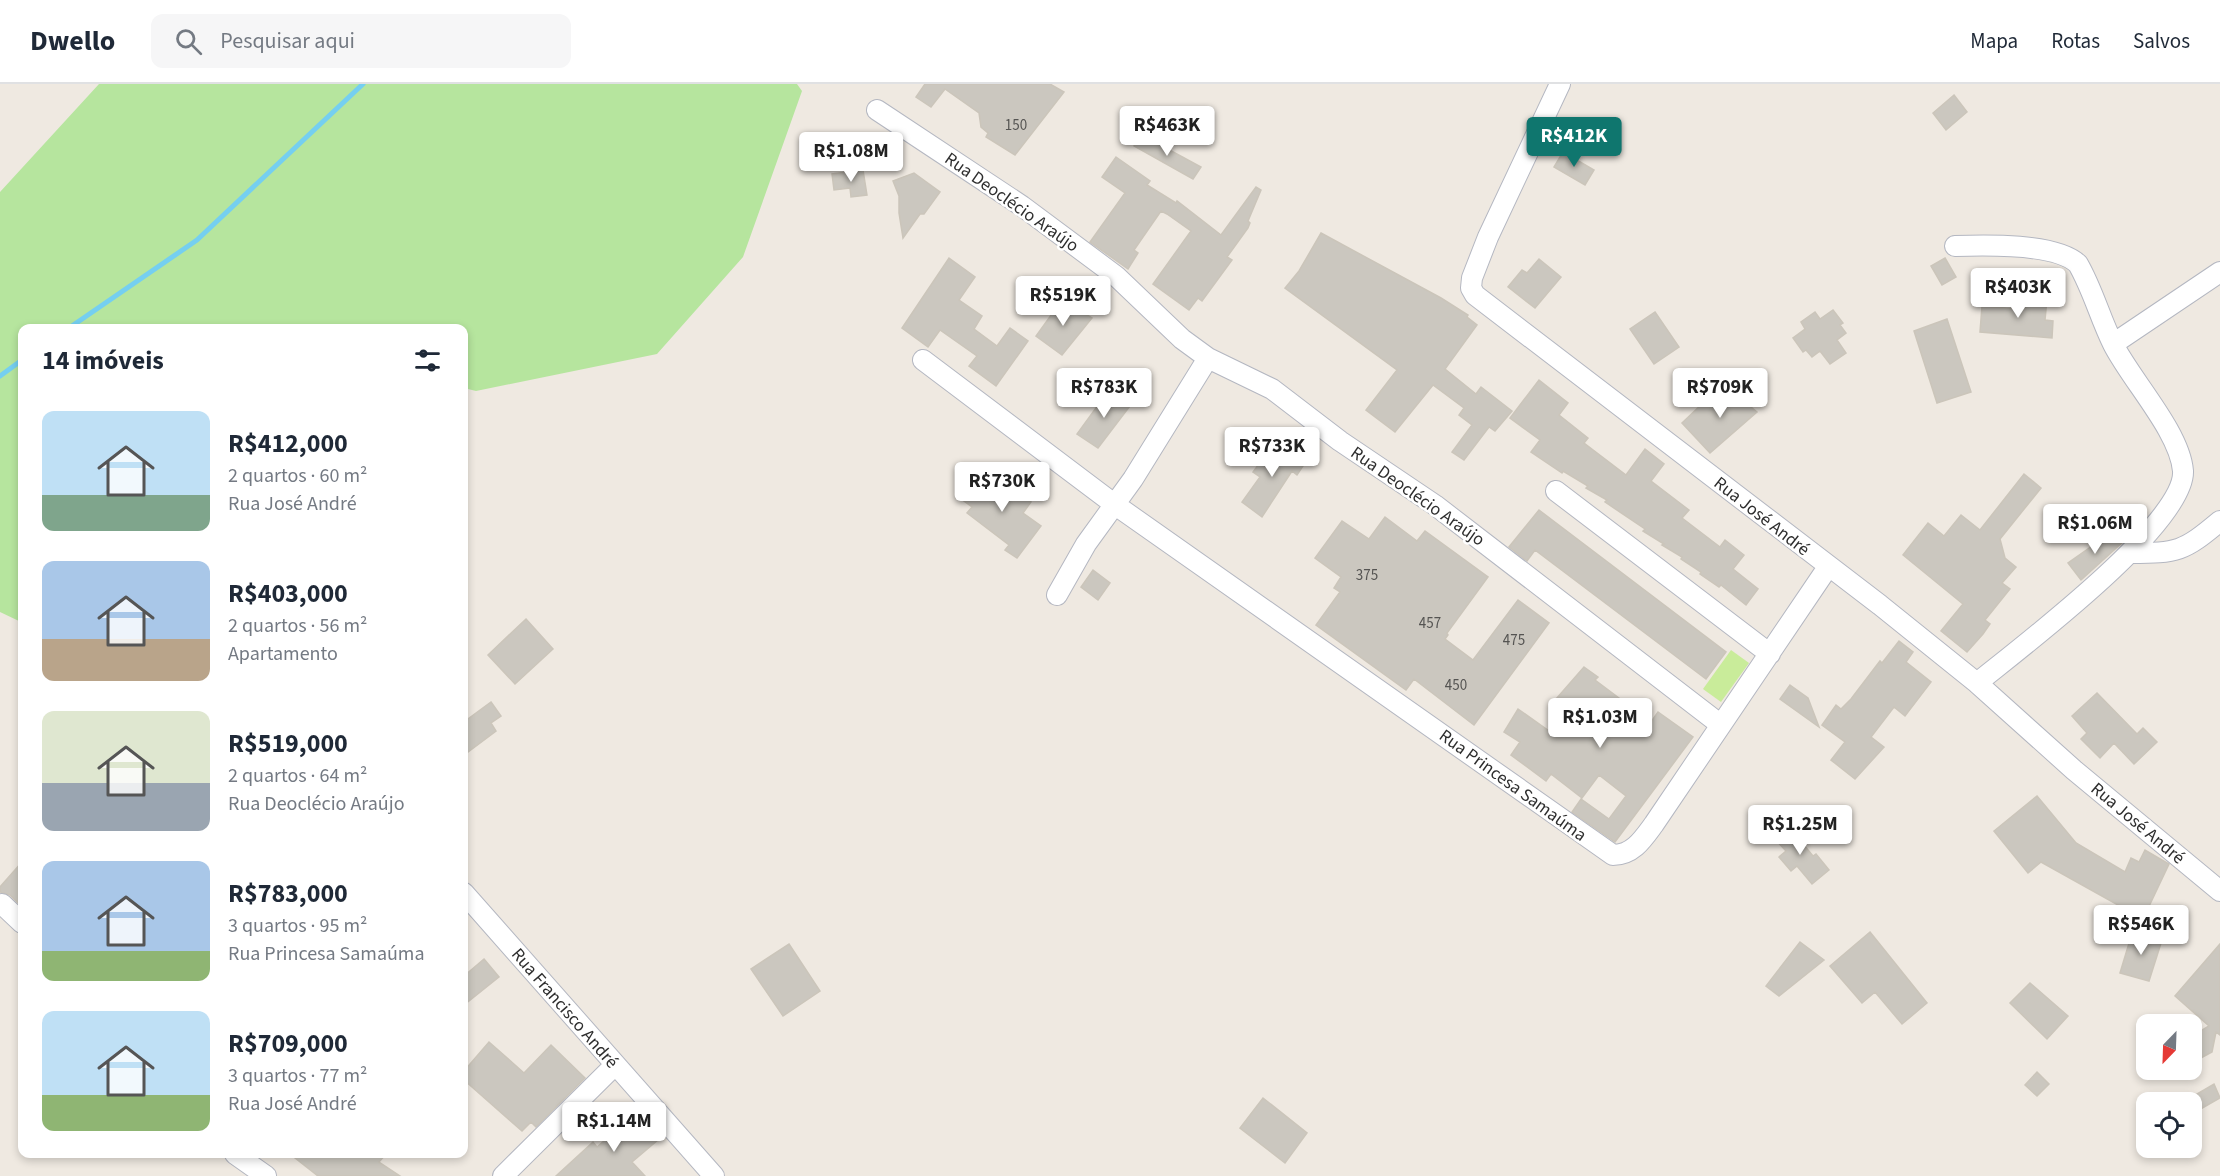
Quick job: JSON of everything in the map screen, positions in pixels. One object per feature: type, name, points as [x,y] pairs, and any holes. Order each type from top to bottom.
[{"type":"street","name":"Rua José André","points":[[1560,84],[1488,237],[1472,278],[1471,288],[1475,295],[1880,605],[1977,683],[2074,771],[2220,891]]},
{"type":"street","name":"Rua Deoclécio Araújo","points":[[877,110],[1022,206],[1116,276],[1182,339],[1208,358],[1272,389],[1340,441],[1435,505],[1721,725]]},
{"type":"street","points":[[1955,246],[2017,246],[2069,256],[2078,264],[2087,279],[2113,344],[2170,435],[2180,456],[2183,472],[2180,490],[2163,516],[2130,553],[1977,683]]},
{"type":"street","points":[[2113,344],[2220,272]]},
{"type":"street","points":[[1057,596],[1086,544],[1162,435],[1208,358]]},
{"type":"street","name":"Rua Princesa Samaúma","points":[[923,360],[1114,504],[1613,855],[1623,855],[1642,840],[1828,567]]},
{"type":"street","points":[[1556,491],[1770,654]]},
{"type":"street","points":[[2130,553],[2171,553],[2184,548],[2220,521]]},
{"type":"street","name":"Rua Francisco André","points":[[468,898],[714,1176]]},
{"type":"street","points":[[2,904],[18,919]]},
{"type":"street","points":[[503,1176],[615,1065]]},
{"type":"street","points":[[241,1158],[266,1176]]},
{"type":"green space","points":[[99,84],[797,84],[802,91],[743,257],[657,354],[476,391],[468,389],[468,324],[18,324],[18,621],[0,612],[0,192]]},
{"type":"green space","points":[[1731,650],[1749,663],[1721,702],[1703,689]]},
{"type":"building","points":[[925,84],[1050,84],[1064,92],[1015,155],[986,137],[988,133],[981,127],[979,113],[945,89],[931,107],[916,97]]},
{"type":"building","points":[[1954,95],[1967,112],[1946,130],[1933,113]]},
{"type":"building","points":[[1140,134],[1201,167],[1193,179],[1134,146]]},
{"type":"building","points":[[1563,152],[1594,170],[1585,185],[1554,167]]},
{"type":"building","points":[[1116,157],[1150,181],[1147,185],[1176,203],[1177,201],[1221,235],[1256,187],[1261,190],[1248,221],[1250,223],[1248,228],[1227,257],[1232,260],[1202,301],[1198,298],[1189,310],[1153,284],[1191,231],[1167,214],[1161,211],[1134,250],[1138,253],[1128,269],[1090,242],[1125,193],[1102,177]]},
{"type":"building","points":[[863,170],[867,195],[851,197],[850,188],[834,190],[832,174]]},
{"type":"building","points":[[914,173],[940,192],[903,238],[899,196],[893,181]]},
{"type":"building","points":[[1321,233],[1441,298],[1468,315],[1467,317],[1477,325],[1445,369],[1476,394],[1481,387],[1512,411],[1495,431],[1489,427],[1464,460],[1452,452],[1472,425],[1459,415],[1464,408],[1433,385],[1395,432],[1366,410],[1397,370],[1285,288],[1299,271]]},
{"type":"building","points":[[949,258],[975,277],[959,300],[982,316],[974,329],[997,346],[1010,328],[1028,341],[996,386],[969,366],[977,356],[940,330],[928,347],[902,328]]},
{"type":"building","points":[[1945,258],[1956,277],[1942,285],[1931,266]]},
{"type":"building","points":[[1539,259],[1561,277],[1535,308],[1508,287],[1522,270],[1527,273]]},
{"type":"building","points":[[2047,271],[2062,272],[2061,290],[2046,289]]},
{"type":"building","points":[[2018,297],[2047,299],[2045,320],[2053,321],[2052,338],[1980,332],[1982,306],[2018,309]]},
{"type":"building","points":[[1062,300],[1092,318],[1062,355],[1036,336]]},
{"type":"building","points":[[1833,310],[1843,323],[1840,325],[1846,333],[1837,340],[1846,353],[1830,364],[1820,351],[1812,357],[1806,350],[1803,352],[1793,338],[1805,329],[1801,322],[1815,312],[1820,319]]},
{"type":"building","points":[[1655,312],[1679,347],[1654,364],[1630,329]]},
{"type":"building","points":[[1947,319],[1971,392],[1937,403],[1914,331]]},
{"type":"building","points":[[1539,380],[1568,403],[1559,415],[1588,438],[1584,443],[1626,475],[1645,449],[1664,464],[1651,481],[1689,510],[1682,518],[1720,547],[1725,540],[1744,555],[1733,569],[1758,589],[1746,605],[1721,585],[1719,587],[1700,574],[1701,572],[1681,559],[1682,557],[1662,545],[1664,544],[1643,531],[1645,529],[1605,502],[1607,500],[1586,488],[1588,486],[1563,471],[1562,473],[1531,452],[1540,440],[1510,418]]},
{"type":"building","points":[[1742,388],[1756,402],[1751,407],[1757,412],[1710,453],[1682,423],[1704,402],[1709,407],[1716,400],[1718,403],[1727,394],[1731,397]]},
{"type":"building","points":[[1109,390],[1130,406],[1098,448],[1077,434]]},
{"type":"building","points":[[1275,442],[1305,463],[1297,475],[1292,471],[1262,517],[1242,502],[1260,477],[1253,472]]},
{"type":"building","points":[[987,470],[1031,502],[1023,513],[1041,526],[1017,558],[1005,550],[1009,545],[967,513],[972,507],[964,501]]},
{"type":"building","points":[[2024,474],[2041,488],[2000,539],[2005,558],[2016,567],[2002,583],[2010,589],[1985,620],[1990,624],[1967,652],[1941,631],[1963,604],[1903,555],[1928,523],[1944,536],[1961,515],[1980,530]]},
{"type":"building","points":[[1539,510],[1726,652],[1706,679],[1535,550],[1527,561],[1509,547]]},
{"type":"building","points":[[1385,517],[1417,541],[1425,531],[1488,577],[1445,639],[1473,660],[1518,600],[1549,623],[1474,725],[1414,679],[1406,690],[1316,625],[1340,592],[1334,588],[1341,577],[1315,558],[1342,521],[1369,539]]},
{"type":"building","points":[[2115,530],[2123,542],[2081,580],[2068,563]]},
{"type":"building","points":[[1093,570],[1110,583],[1098,600],[1081,587]]},
{"type":"building","points":[[526,619],[553,649],[515,684],[488,655]]},
{"type":"building","points":[[1899,641],[1913,652],[1906,662],[1931,682],[1905,716],[1894,707],[1871,737],[1884,747],[1855,779],[1831,760],[1845,742],[1822,725],[1836,705],[1841,709],[1851,699],[1880,661],[1882,663]]},
{"type":"building","points":[[1584,667],[1598,677],[1595,680],[1651,722],[1658,712],[1693,737],[1615,842],[1572,812],[1581,799],[1609,819],[1626,796],[1599,775],[1582,798],[1551,774],[1546,781],[1511,755],[1520,742],[1504,732],[1518,709],[1552,733],[1568,706],[1557,698]]},
{"type":"building","points":[[1790,685],[1808,698],[1819,727],[1780,699]]},
{"type":"building","points":[[2097,693],[2137,734],[2143,728],[2157,742],[2134,764],[2114,743],[2100,758],[2081,739],[2087,733],[2072,716]]},
{"type":"building","points":[[491,702],[501,716],[491,723],[496,731],[468,752],[468,719]]},
{"type":"building","points":[[2037,796],[2076,843],[2125,872],[2131,858],[2139,862],[2145,850],[2169,864],[2143,919],[2041,862],[2028,873],[1994,831]]},
{"type":"building","points":[[1788,826],[1813,856],[1816,854],[1829,870],[1812,884],[1797,866],[1791,871],[1779,857],[1786,851],[1774,838]]},
{"type":"building","points":[[18,867],[18,903],[10,895],[0,892],[0,887]]},
{"type":"building","points":[[2133,930],[2162,940],[2149,981],[2120,973]]},
{"type":"building","points":[[1870,932],[1927,1003],[1902,1024],[1875,992],[1862,1003],[1830,966]]},
{"type":"building","points":[[1800,942],[1824,960],[1779,996],[1766,986]]},
{"type":"building","points":[[789,944],[820,991],[783,1016],[751,969]]},
{"type":"building","points":[[2220,944],[2220,1035],[2216,1032],[2212,1052],[2202,1057],[2202,1030],[2209,1026],[2202,1020],[2202,1014],[2195,1014],[2175,996]]},
{"type":"building","points":[[484,959],[499,977],[468,1002],[468,973]]},
{"type":"building","points":[[2030,983],[2068,1016],[2047,1039],[2010,1003]]},
{"type":"building","points":[[489,1042],[524,1073],[551,1045],[585,1078],[536,1127],[531,1122],[522,1131],[468,1084],[468,1066]]},
{"type":"building","points":[[2037,1072],[2049,1084],[2037,1096],[2025,1085]]},
{"type":"building","points":[[2214,1084],[2220,1098],[2202,1108],[2200,1092]]},
{"type":"building","points":[[1263,1098],[1307,1133],[1285,1163],[1240,1128]]},
{"type":"building","points":[[635,1114],[658,1140],[632,1162],[645,1176],[556,1176],[593,1142],[597,1147]]},
{"type":"building","points":[[295,1158],[382,1158],[379,1162],[400,1176],[318,1176]]},
{"type":"waterway","points":[[75,324],[197,240],[363,84]]},
{"type":"waterway","points":[[0,376],[18,363]]}]
